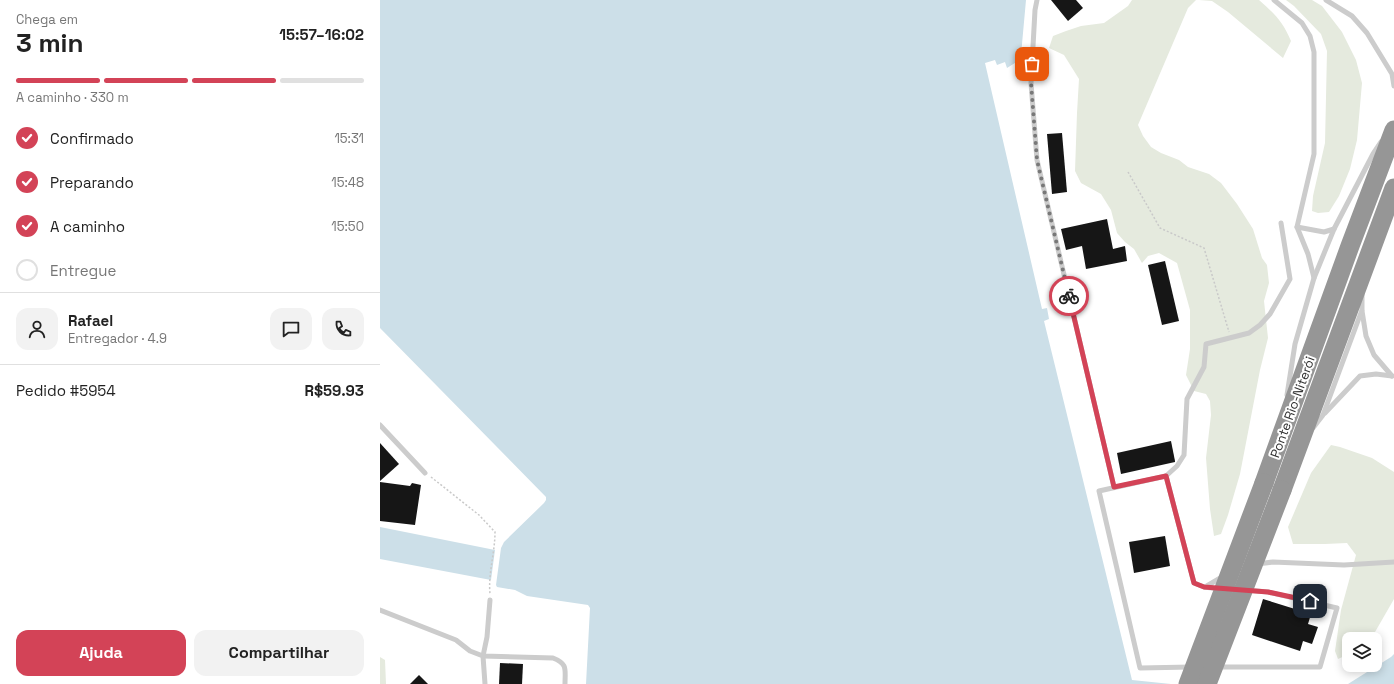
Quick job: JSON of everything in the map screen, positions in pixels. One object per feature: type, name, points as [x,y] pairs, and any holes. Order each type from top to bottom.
[{"type":"highway","name":"Ponte Rio-Niterói","points":[[1188,684],[1394,130]]},
{"type":"highway","name":"Ponte Rio-Niterói","points":[[1207,673],[1282,490],[1394,188]]},
{"type":"lane","points":[[1037,0],[1035,10],[1031,83],[1037,160],[1114,487]]},
{"type":"lane","points":[[1274,0],[1302,23],[1310,36],[1314,52],[1314,154],[1297,227],[1308,254],[1314,278]]},
{"type":"lane","points":[[1326,0],[1352,16],[1367,33],[1393,75],[1394,86]]},
{"type":"lane","points":[[1286,402],[1295,344],[1314,278],[1334,229],[1373,154],[1394,126]]},
{"type":"lane","points":[[1239,590],[1268,592],[1337,608],[1320,667],[1207,673],[1140,668],[1099,491],[1166,476],[1177,466],[1184,455],[1187,399],[1204,367],[1206,344],[1230,337],[1249,334],[1270,314],[1290,278],[1280,223]]},
{"type":"lane","points":[[1297,227],[1324,232],[1334,229]]},
{"type":"lane","points":[[1363,271],[1362,310],[1366,336],[1374,355],[1393,377]]},
{"type":"lane","points":[[1323,415],[1362,310]]},
{"type":"lane","points":[[1298,448],[1323,415],[1360,376],[1376,374],[1393,377]]},
{"type":"lane","points":[[1280,440],[1285,410]]},
{"type":"lane","points":[[380,425],[425,473]]},
{"type":"lane","points":[[1166,476],[1194,583],[1204,587],[1232,589]]},
{"type":"lane","points":[[1247,566],[1273,562],[1344,565],[1394,562]]},
{"type":"lane","points":[[1204,587],[1241,567]]},
{"type":"lane","points":[[485,684],[483,656],[487,637],[490,600]]},
{"type":"lane","points":[[380,610],[456,640],[470,651],[483,656],[553,658],[561,661],[565,667],[565,684]]},
{"type":"path","points":[[1128,172],[1160,228],[1204,248],[1230,337]]},
{"type":"path","points":[[425,473],[479,515],[495,532],[495,544],[489,583],[490,600]]},
{"type":"shaded area","points":[[380,0],[1026,0],[1021,55],[1018,61],[1007,68],[1005,62],[997,65],[995,60],[985,63],[1042,309],[1047,308],[1049,319],[1044,321],[1132,680],[1171,684],[586,684],[590,608],[588,605],[527,596],[515,590],[497,587],[496,585],[501,548],[504,542],[544,503],[546,497],[380,328]]},
{"type":"shaded area","points":[[1132,0],[1196,0],[1188,8],[1138,125],[1143,136],[1151,147],[1161,153],[1179,160],[1188,167],[1209,174],[1221,183],[1253,229],[1262,258],[1267,265],[1269,283],[1264,301],[1268,338],[1260,370],[1240,474],[1221,534],[1214,536],[1210,509],[1206,458],[1211,415],[1210,401],[1206,394],[1194,391],[1186,375],[1190,349],[1190,310],[1177,263],[1159,253],[1148,256],[1142,263],[1134,249],[1117,233],[1111,210],[1101,194],[1081,183],[1075,171],[1079,79],[1064,55],[1049,48],[1053,36],[1081,26],[1104,23],[1128,6]]},
{"type":"shaded area","points":[[1199,0],[1259,0],[1278,19],[1291,41],[1283,58],[1228,12],[1212,1]]},
{"type":"shaded area","points":[[1286,0],[1312,0],[1322,6],[1342,32],[1356,60],[1362,83],[1357,140],[1350,169],[1339,196],[1329,212],[1318,213],[1312,211],[1313,196],[1325,143],[1327,51],[1321,34],[1294,6]]},
{"type":"shaded area","points":[[1331,445],[1372,458],[1394,472],[1394,599],[1375,632],[1342,632],[1342,657],[1338,659],[1335,651],[1341,610],[1356,555],[1347,543],[1293,544],[1288,527],[1311,473]]},
{"type":"shaded area","points":[[380,527],[495,550],[491,580],[380,559]]},
{"type":"shaded area","points":[[1394,654],[1394,684],[1348,684],[1367,672],[1382,672],[1382,663]]},
{"type":"shaded area","points":[[380,657],[385,660],[386,684],[380,684]]},
{"type":"building","points":[[1051,0],[1076,0],[1083,8],[1068,21]]},
{"type":"building","points":[[1062,133],[1067,192],[1052,194],[1047,134]]},
{"type":"building","points":[[1107,219],[1113,249],[1125,246],[1127,261],[1086,269],[1082,246],[1066,250],[1061,229]]},
{"type":"building","points":[[1165,261],[1179,321],[1162,325],[1148,265]]},
{"type":"building","points":[[1171,441],[1175,462],[1121,474],[1117,453]]},
{"type":"building","points":[[380,443],[399,464],[380,481]]},
{"type":"building","points":[[380,482],[410,486],[412,483],[421,485],[415,525],[380,521]]},
{"type":"building","points":[[1165,536],[1170,566],[1134,573],[1129,542]]},
{"type":"building","points":[[1263,599],[1311,614],[1308,624],[1318,627],[1312,644],[1303,641],[1300,651],[1252,635]]},
{"type":"building","points":[[500,663],[523,664],[522,684],[499,684]]},
{"type":"building","points":[[419,675],[428,684],[410,684]]},
{"type":"way so far","points":[[1032,64],[1031,83],[1037,160],[1069,296]]},
{"type":"route","points":[[1069,296],[1114,487],[1166,476],[1194,583],[1204,587],[1268,592],[1310,601]]}]
